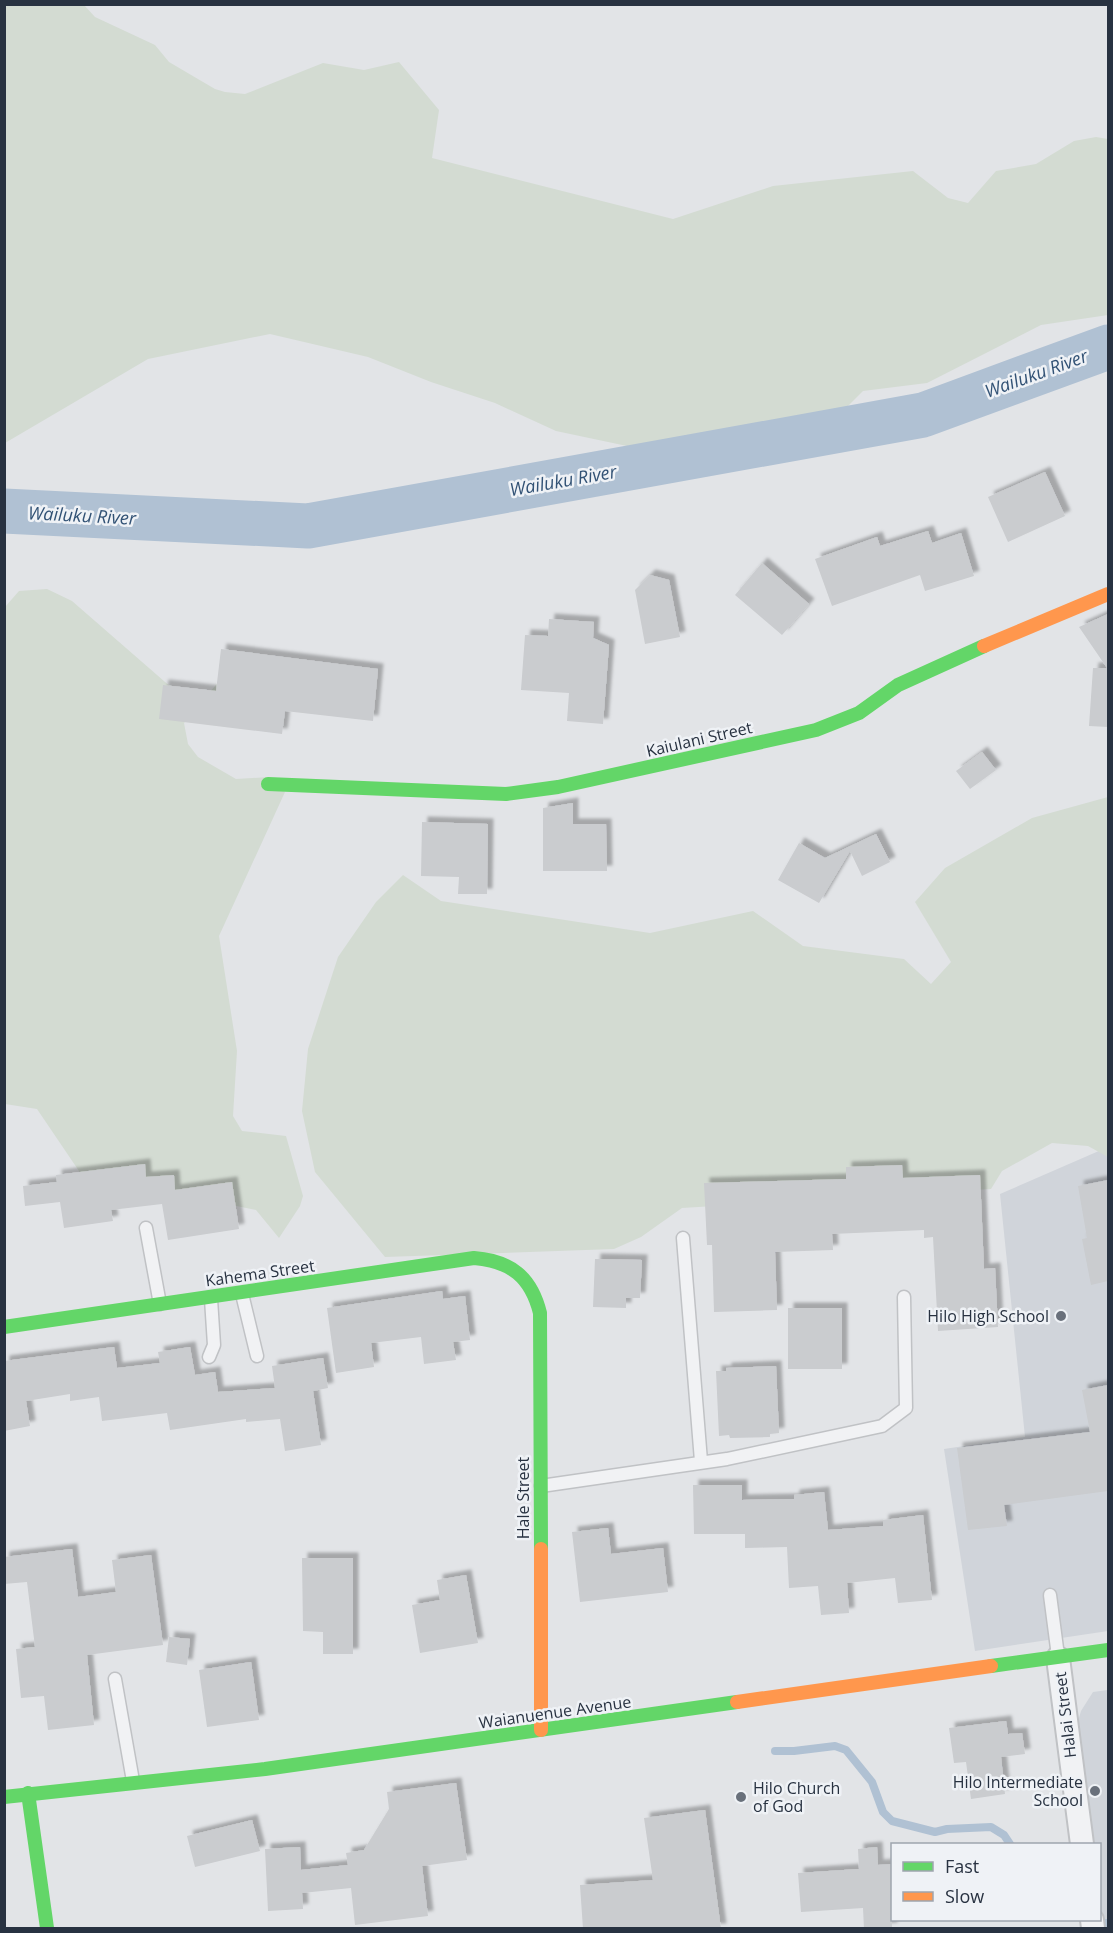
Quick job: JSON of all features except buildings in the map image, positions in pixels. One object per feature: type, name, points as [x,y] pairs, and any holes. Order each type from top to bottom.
[{"type":"street","name":"Kaiulani Street","points":[[268,784],[506,794],[558,787],[816,730],[859,713],[898,685],[948,661],[1108,594]]},
{"type":"street","name":"Kahema Street","points":[[4,1327],[474,1258],[497,1261],[518,1272]]},
{"type":"street","name":"Hale Street","points":[[518,1272],[533,1291],[540,1313],[541,1730]]},
{"type":"street","name":"Waianuenue Avenue","points":[[4,1797],[265,1769],[1108,1650]]},
{"type":"street","name":"Halai Street","points":[[1058,1658],[1082,1843]]},
{"type":"street","points":[[28,1793],[47,1929]]},
{"type":"lane","points":[[146,1228],[160,1304]]},
{"type":"lane","points":[[683,1238],[701,1461]]},
{"type":"lane","points":[[242,1292],[257,1356]]},
{"type":"lane","points":[[209,1357],[214,1345],[211,1297]]},
{"type":"lane","points":[[540,1486],[727,1459],[882,1426],[906,1408],[904,1297]]},
{"type":"lane","points":[[1050,1594],[1058,1658]]},
{"type":"lane","points":[[116,1679],[133,1784]]},
{"type":"shaded area","points":[[5,4],[84,5],[95,17],[155,45],[169,62],[215,89],[225,92],[245,94],[323,63],[364,70],[399,62],[439,110],[432,158],[673,219],[773,186],[913,171],[948,198],[968,203],[996,171],[1036,164],[1074,141],[1096,137],[1108,139],[1108,315],[1041,325],[927,383],[863,391],[840,414],[727,438],[627,446],[556,431],[495,403],[431,382],[368,357],[270,334],[148,359],[5,443]]},
{"type":"shaded area","points":[[47,589],[72,601],[180,695],[208,694],[222,678],[243,685],[184,723],[188,744],[198,757],[236,779],[269,777],[285,792],[219,936],[237,1051],[233,1116],[242,1131],[286,1136],[303,1196],[300,1206],[279,1238],[256,1210],[81,1174],[37,1109],[5,1104],[5,607],[19,591]]},
{"type":"shaded area","points":[[1108,797],[1108,1157],[1088,1146],[1052,1143],[1002,1171],[991,1189],[682,1208],[641,1237],[614,1249],[385,1257],[315,1172],[302,1111],[308,1049],[338,957],[376,902],[403,875],[441,901],[650,933],[753,911],[803,946],[904,959],[931,984],[951,962],[915,902],[945,868],[1032,818]]},
{"type":"shaded area","name":"Hilo High School","points":[[1108,1147],[1108,1631],[975,1651],[944,1449],[1025,1437],[1000,1194]]},
{"type":"shaded area","name":"Hilo Intermediate School","points":[[1108,1690],[1108,1928],[1104,1928],[1101,1909],[1101,1843],[1090,1843],[1073,1738],[1081,1711],[1093,1692]]},
{"type":"waterway","name":"Wailuku River","points":[[4,511],[308,526],[923,415],[1108,347]]},
{"type":"waterway","points":[[775,1751],[835,1746],[846,1750],[872,1782],[883,1812],[892,1821],[935,1832],[947,1829],[991,1827],[1004,1835],[1009,1843]]},
{"type":"traffic: fast","points":[[268,784],[506,794],[558,787],[816,730],[859,713],[898,685],[984,646]]},
{"type":"traffic: fast","points":[[4,1327],[474,1258],[509,1267],[525,1281],[536,1300],[540,1313],[541,1549]]},
{"type":"traffic: fast","points":[[991,1666],[1108,1650]]},
{"type":"traffic: fast","points":[[4,1797],[265,1769],[737,1702]]},
{"type":"traffic: fast","points":[[28,1793],[47,1928]]},
{"type":"traffic: slow","points":[[984,646],[1108,594]]},
{"type":"traffic: slow","points":[[541,1549],[541,1730]]},
{"type":"traffic: slow","points":[[737,1702],[991,1666]]},
{"type":"place","name":"Hilo High School","points":[[1061,1316]]},
{"type":"place","name":"Hilo Intermediate School","points":[[1095,1791]]},
{"type":"place","name":"Hilo Church of God","points":[[741,1797]]}]
